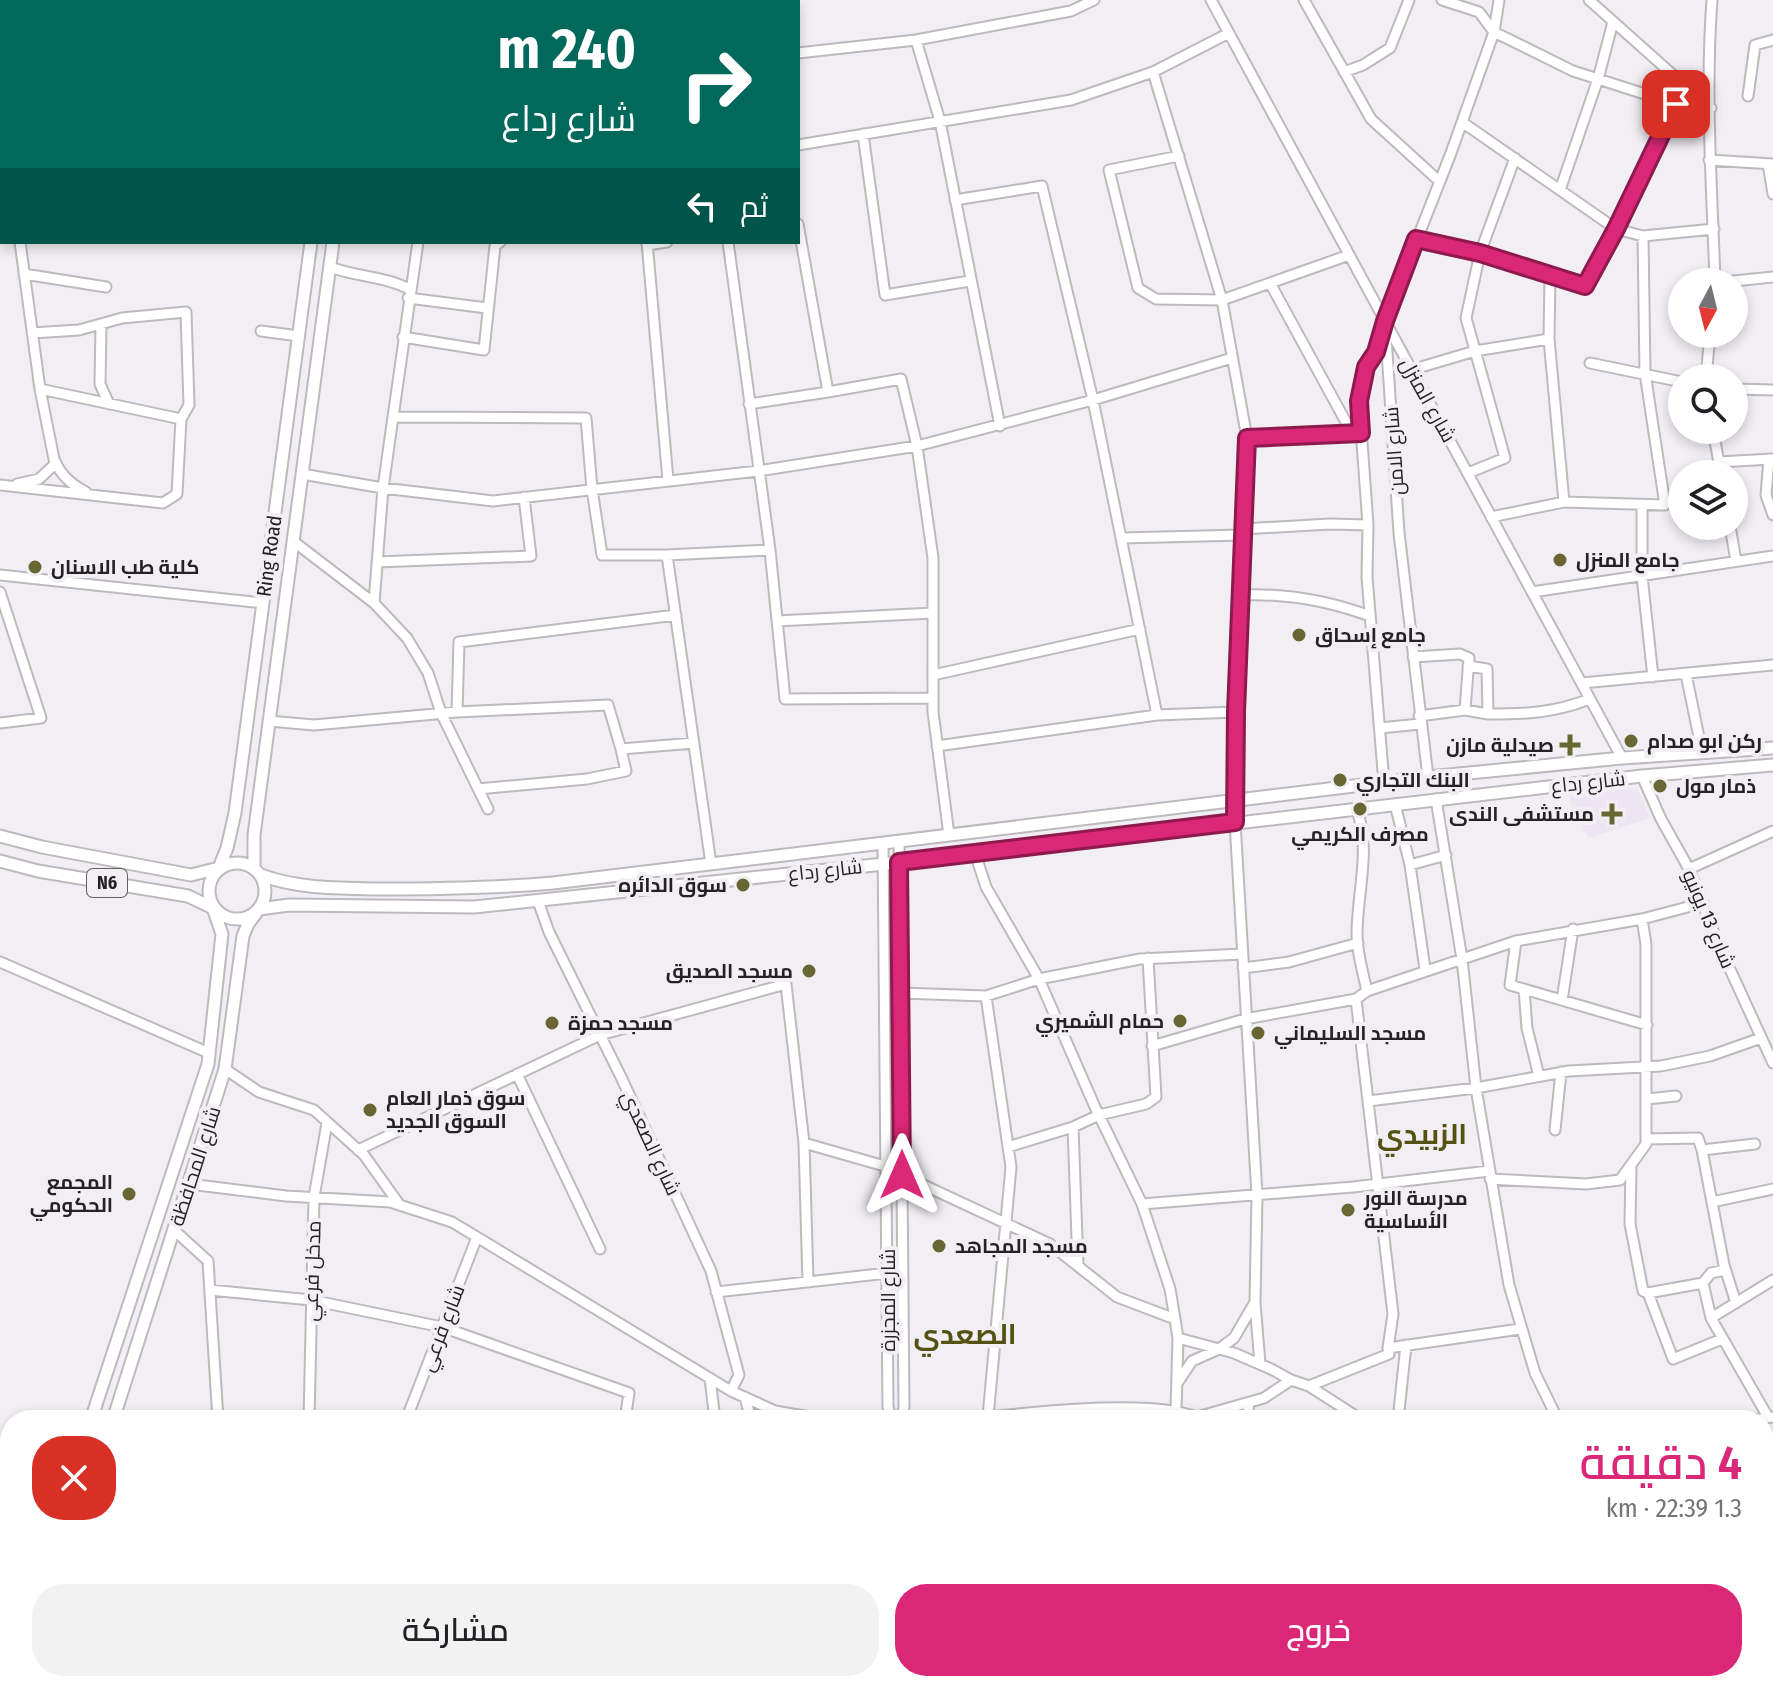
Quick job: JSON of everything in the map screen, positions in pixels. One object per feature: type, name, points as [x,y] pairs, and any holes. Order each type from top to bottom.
[{"type":"main road","name":"Ring Road","points":[[219,868],[235,813],[311,244]]},
{"type":"main road","name":"Ring Road","points":[[258,872],[253,844],[333,244]]},
{"type":"main road","points":[[299,332],[321,333]]},
{"type":"main road","name":"شارع رداع","points":[[258,872],[281,883],[337,888],[470,890],[553,883],[1428,777],[1622,758],[1773,748]]},
{"type":"main road","name":"شارع رداع","points":[[259,909],[289,905],[474,907],[538,901],[1642,776],[1773,765]]},
{"type":"main road","name":"N6","points":[[0,836],[191,875],[219,868]]},
{"type":"main road","points":[[97,881],[98,857]]},
{"type":"main road","name":"N6","points":[[0,861],[38,871],[188,896],[213,908]]},
{"type":"main road","points":[[237,862],[258,872],[265,893],[259,909],[252,915],[236,919],[213,908],[208,891],[213,874],[219,868],[237,862]]},
{"type":"main road","name":"شارع المحافظة","points":[[94,1410],[189,1128],[209,1053],[222,934],[213,908]]},
{"type":"main road","name":"شارع المحافظة","points":[[116,1410],[225,1069],[243,936],[259,909]]},
{"type":"main road","points":[[189,1128],[205,1133]]},
{"type":"street","points":[[800,53],[916,40],[1071,11],[1094,0]]},
{"type":"street","name":"شارع المنزل","points":[[1211,0],[1622,758]]},
{"type":"street","points":[[1304,0],[1371,119],[1439,181]]},
{"type":"street","points":[[1344,72],[1363,65],[1390,48],[1409,0]]},
{"type":"street","points":[[1442,0],[1479,12],[1494,32],[1573,71],[1676,104],[1711,108]]},
{"type":"street","name":"شارع الامن","points":[[1428,777],[1399,533],[1385,323],[1494,32],[1499,0]]},
{"type":"street","points":[[1590,0],[1711,108]]},
{"type":"street","points":[[1712,0],[1708,63],[1715,268]]},
{"type":"street","points":[[1560,190],[1598,79],[1613,22]]},
{"type":"street","points":[[800,145],[1071,100],[1153,72],[1229,33]]},
{"type":"street","points":[[916,40],[940,121],[1000,426]]},
{"type":"street","points":[[1748,96],[1755,45],[1773,40]]},
{"type":"street","points":[[1153,72],[1222,300],[1247,438],[1236,712],[1235,822],[1257,1195],[1255,1302],[1260,1364]]},
{"type":"street","points":[[1416,239],[1480,253],[1585,286],[1676,104]]},
{"type":"street","points":[[1462,122],[1616,229],[1643,236],[1714,229]]},
{"type":"street","points":[[863,134],[885,295],[970,281]]},
{"type":"street","points":[[1179,156],[1109,170],[1138,288],[1156,299],[1222,300],[1349,255]]},
{"type":"street","points":[[1468,473],[1505,458],[1466,318],[1480,253],[1515,158]]},
{"type":"street","points":[[1709,160],[1771,164],[1773,194]]},
{"type":"street","points":[[955,200],[1042,186],[1093,400],[1157,715]]},
{"type":"street","points":[[800,235],[828,392]]},
{"type":"street","points":[[1491,517],[1564,502],[1665,505],[1645,373],[1643,236]]},
{"type":"street","points":[[5,486],[39,479],[55,464],[40,389],[20,244]]},
{"type":"street","points":[[374,603],[383,488],[418,244]]},
{"type":"street","points":[[403,337],[484,350],[498,244]]},
{"type":"street","points":[[647,244],[668,480]]},
{"type":"street","points":[[728,244],[770,550],[785,699],[933,698]]},
{"type":"street","points":[[330,267],[397,283],[409,294],[487,308]]},
{"type":"street","points":[[24,274],[106,287]]},
{"type":"street","points":[[1550,275],[1549,339],[1564,502]]},
{"type":"street","points":[[1748,280],[1773,277]]},
{"type":"street","points":[[1270,283],[1347,424],[1361,433]]},
{"type":"street","points":[[5,486],[163,503],[177,494],[181,419],[189,405],[186,312],[122,318],[79,330],[32,333]]},
{"type":"street","points":[[1384,783],[1367,577],[1368,525],[1359,401],[1366,367],[1376,352],[1385,323]]},
{"type":"street","points":[[101,324],[100,384],[109,404]]},
{"type":"street","points":[[261,331],[299,332]]},
{"type":"street","points":[[1411,370],[1475,351],[1549,339]]},
{"type":"street","points":[[302,474],[383,488],[493,501],[758,471],[917,446],[1000,426],[1232,358]]},
{"type":"street","points":[[1590,363],[1668,379]]},
{"type":"street","points":[[749,404],[901,379],[917,446],[933,558],[933,698],[949,835]]},
{"type":"street","points":[[40,389],[181,419]]},
{"type":"street","points":[[1748,389],[1773,390]]},
{"type":"street","points":[[393,417],[586,418],[602,555],[770,550]]},
{"type":"street","points":[[1247,438],[1361,433]]},
{"type":"street","points":[[53,454],[59,469],[72,485],[93,495]]},
{"type":"street","points":[[1748,460],[1771,459],[1766,495],[1773,515]]},
{"type":"street","points":[[377,562],[531,556],[524,497]]},
{"type":"street","points":[[1642,505],[1642,576],[1653,677]]},
{"type":"street","points":[[1122,538],[1330,524],[1368,525]]},
{"type":"street","points":[[1732,540],[1736,561]]},
{"type":"street","points":[[293,541],[374,603],[407,638],[428,673],[441,713],[488,809]]},
{"type":"street","points":[[667,555],[711,864]]},
{"type":"street","points":[[1532,592],[1773,556]]},
{"type":"street","points":[[0,575],[263,603]]},
{"type":"street","points":[[0,592],[41,718],[0,723]]},
{"type":"street","points":[[1240,595],[1295,598],[1342,606],[1370,616]]},
{"type":"street","points":[[777,621],[933,613]]},
{"type":"street","points":[[457,712],[459,642],[676,615]]},
{"type":"street","points":[[933,675],[1140,629]]},
{"type":"street","points":[[1413,657],[1460,654],[1469,658],[1465,710]]},
{"type":"street","points":[[1582,683],[1773,665]]},
{"type":"street","points":[[1468,666],[1487,669],[1488,714]]},
{"type":"street","points":[[1686,674],[1702,752]]},
{"type":"street","points":[[1380,728],[1465,710],[1488,714],[1560,710],[1590,699]]},
{"type":"street","points":[[269,721],[314,725],[441,713],[608,705],[626,771],[587,779],[478,789]]},
{"type":"street","points":[[937,746],[1157,715],[1236,712]]},
{"type":"street","points":[[621,749],[694,743]]},
{"type":"street","name":"شارع 13 يونيو","points":[[1642,776],[1661,819],[1689,869],[1717,941],[1761,1038],[1772,1055]]},
{"type":"street","points":[[1436,799],[1462,959],[1489,1175],[1509,1285],[1535,1373],[1553,1410]]},
{"type":"street","points":[[1395,804],[1410,865],[1425,969]]},
{"type":"street","points":[[1356,808],[1362,822],[1363,853],[1358,943],[1367,991]]},
{"type":"street","points":[[1689,869],[1773,831]]},
{"type":"street","name":"شارع المجزرة","points":[[899,841],[904,1410]]},
{"type":"street","name":"شارع المجزرة","points":[[883,843],[889,1410]]},
{"type":"street","points":[[975,853],[986,887],[1039,979],[1142,1204],[1170,1289],[1178,1338],[1176,1410],[1077,1410]]},
{"type":"street","points":[[1410,865],[1446,855]]},
{"type":"street","name":"شارع الصعدي","points":[[538,901],[549,932],[711,1271],[739,1375],[731,1391]]},
{"type":"street","points":[[1152,1046],[1245,1019],[1356,999],[1367,991],[1425,969],[1516,941],[1642,919],[1703,903]]},
{"type":"street","points":[[1142,1204],[1489,1175],[1586,1184],[1620,1180],[1647,1139],[1646,944],[1642,919]]},
{"type":"street","points":[[1562,1000],[1573,929]]},
{"type":"street","points":[[1516,941],[1510,985],[1647,1025]]},
{"type":"street","points":[[1243,968],[1289,962],[1358,943]]},
{"type":"street","points":[[901,993],[986,996],[1039,979],[1148,958],[1242,954]]},
{"type":"street","points":[[1008,1147],[1073,1127],[1099,1115],[1146,1104],[1156,1097],[1148,958]]},
{"type":"street","points":[[0,962],[209,1053]]},
{"type":"street","points":[[358,1150],[600,1035],[786,984],[804,1143],[808,1282]]},
{"type":"street","points":[[1524,989],[1527,1028],[1539,1076]]},
{"type":"street","points":[[986,996],[1011,1167],[989,1410]]},
{"type":"street","points":[[1309,1386],[1389,1354],[1393,1314],[1356,999]]},
{"type":"street","points":[[1368,1101],[1476,1088],[1561,1072],[1648,1067],[1710,1056],[1761,1038]]},
{"type":"street","points":[[225,1069],[259,1092],[314,1110],[358,1150],[399,1204]]},
{"type":"street","points":[[1555,1130],[1561,1072]]},
{"type":"street","points":[[517,1074],[600,1249]]},
{"type":"street","points":[[1647,1099],[1676,1096]]},
{"type":"street","name":"مدخل فرعي","points":[[309,1410],[314,1197],[327,1123]]},
{"type":"street","points":[[1073,1127],[1078,1266]]},
{"type":"street","points":[[1647,1139],[1698,1138],[1725,1270],[1736,1303]]},
{"type":"street","points":[[804,1143],[888,1169],[1050,1244],[1117,1297],[1175,1319]]},
{"type":"street","points":[[1702,1150],[1755,1144]]},
{"type":"street","points":[[1631,1165],[1630,1224],[1643,1291],[1648,1293],[1703,1283],[1711,1273],[1725,1270]]},
{"type":"street","points":[[189,1184],[390,1202],[452,1222],[731,1391],[773,1410]]},
{"type":"street","points":[[1712,1202],[1773,1189]]},
{"type":"street","points":[[174,1230],[208,1261],[217,1410]]},
{"type":"street","name":"شارع فرعي","points":[[412,1410],[477,1237]]},
{"type":"street","points":[[716,1292],[888,1273]]},
{"type":"street","points":[[1711,1318],[1773,1280]]},
{"type":"street","points":[[1703,1283],[1711,1318],[1767,1410]]},
{"type":"street","points":[[210,1290],[311,1300],[442,1327],[629,1393],[626,1410]]},
{"type":"street","points":[[1648,1293],[1673,1359],[1722,1339]]},
{"type":"street","points":[[1178,1382],[1192,1361],[1219,1349],[1234,1338],[1255,1302]]},
{"type":"street","points":[[1388,1348],[1520,1329]]},
{"type":"street","points":[[1178,1338],[1260,1364],[1309,1386],[1346,1410]]},
{"type":"street","points":[[1399,1410],[1406,1345]]},
{"type":"street","points":[[710,1378],[714,1410]]},
{"type":"street","points":[[1226,1410],[1264,1398],[1291,1380]]},
{"type":"street","points":[[745,1397],[748,1410]]},
{"type":"street","points":[[1248,1410],[1249,1403]]},
{"type":"shaded area","name":"مستشفى الندى","points":[[1621,785],[1638,791],[1650,818],[1589,838],[1573,810],[1568,792]]},
{"type":"place","name":"جامع المنزل","points":[[1560,560]]},
{"type":"place","name":"كلية طب الاسنان","points":[[35,567]]},
{"type":"place","name":"جامع إسحاق","points":[[1299,635]]},
{"type":"place","name":"ركن ابو صدام","points":[[1631,741]]},
{"type":"place","name":"صيدلية مازن","points":[[1570,745]]},
{"type":"place","name":"البنك التجاري","points":[[1340,780]]},
{"type":"place","name":"ذمار مول","points":[[1660,786]]},
{"type":"place","name":"مصرف الكريمي","points":[[1360,809]]},
{"type":"place","name":"مستشفى الندى","points":[[1612,814]]},
{"type":"place","name":"سوق الدائره","points":[[743,885]]},
{"type":"place","name":"مسجد الصديق","points":[[809,971]]},
{"type":"place","name":"حمام الشميري","points":[[1180,1021]]},
{"type":"place","name":"مسجد حمزة","points":[[552,1023]]},
{"type":"place","name":"مسجد السليماني","points":[[1258,1033]]},
{"type":"place","name":"سوق ذمار العام السوق الجديد","points":[[370,1110]]},
{"type":"place","name":"المجمع الحكومي","points":[[129,1194]]},
{"type":"place","name":"مدرسة النور الأساسية","points":[[1348,1210]]},
{"type":"place","name":"مسجد المجاهد","points":[[939,1246]]},
{"type":"district","name":"الزبيدي","points":[[1422,1134]]},
{"type":"district","name":"الصعدي","points":[[965,1334]]},
{"type":"route","points":[[902,1175],[899,862],[1235,822],[1236,712],[1247,438],[1361,433],[1359,401],[1366,367],[1376,352],[1416,239],[1480,253],[1585,286],[1676,104]]}]
